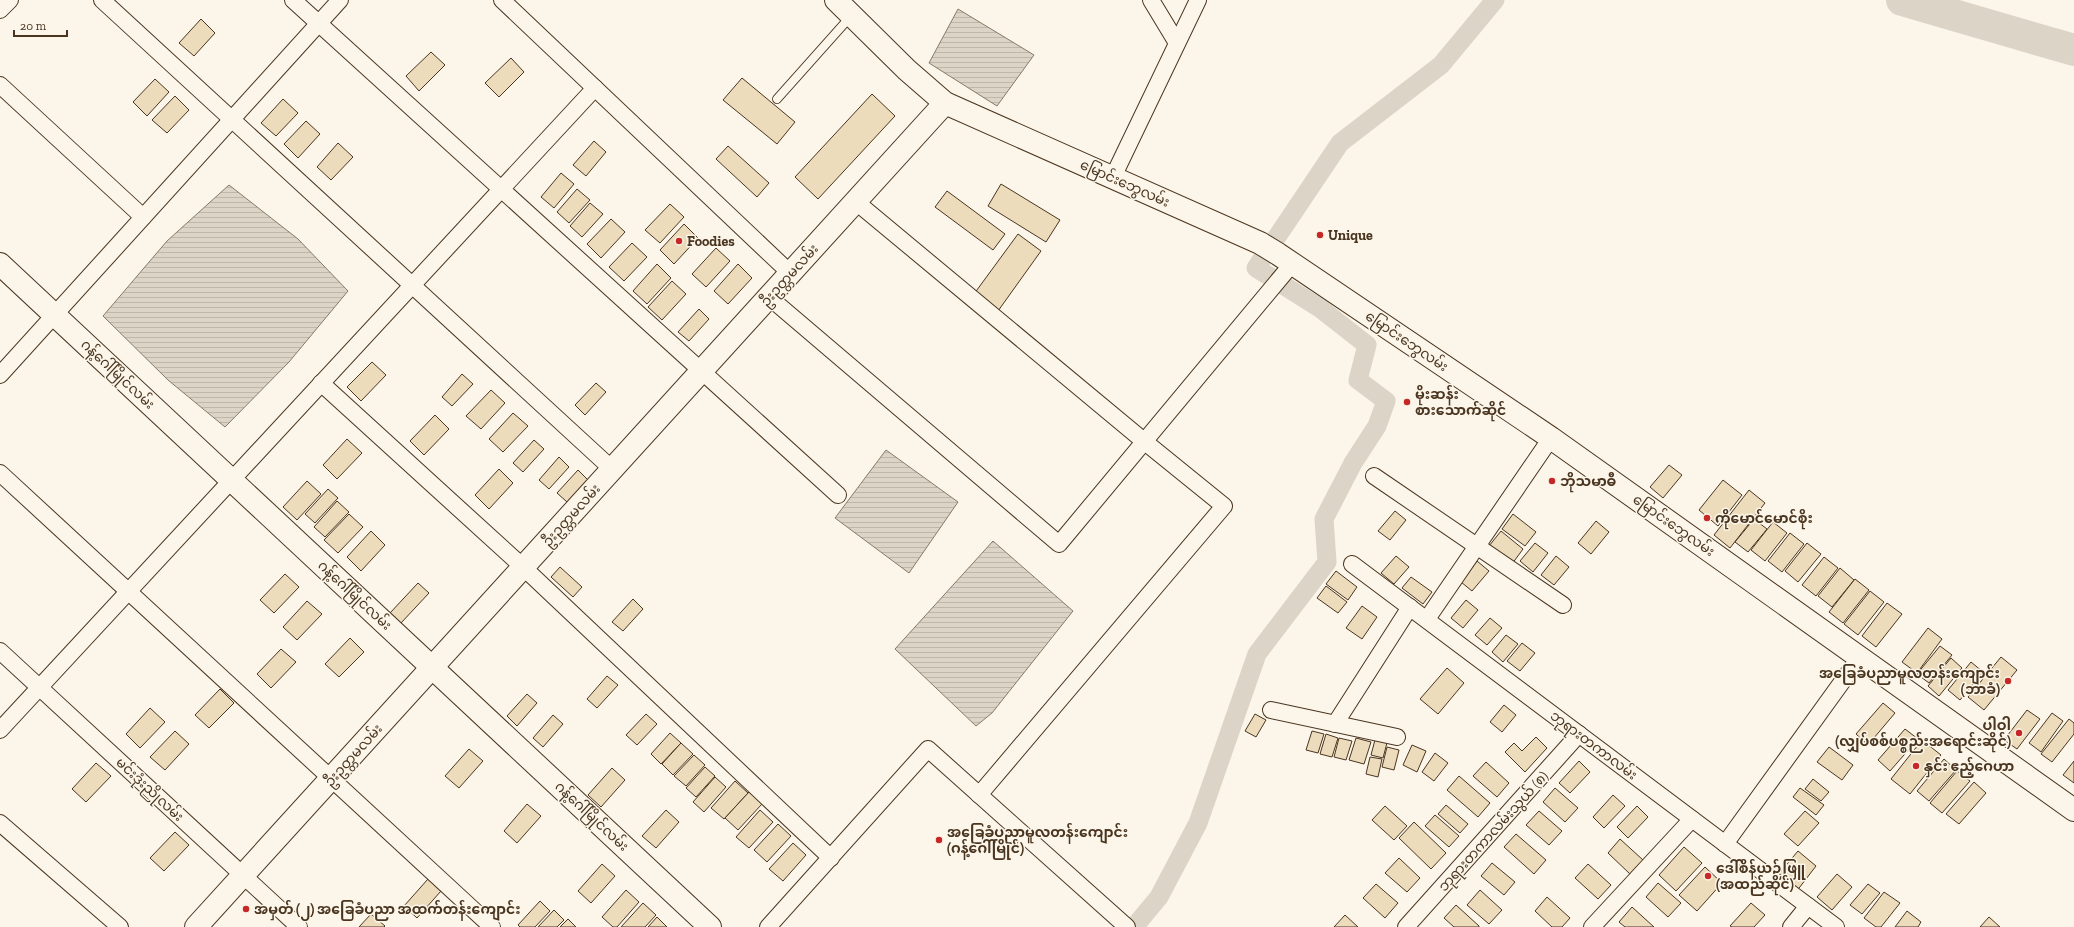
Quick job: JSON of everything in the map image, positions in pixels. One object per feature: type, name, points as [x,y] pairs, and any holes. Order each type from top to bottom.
[{"type":"street","points":[[0,10],[10,0]]},
{"type":"street","points":[[102,0],[612,469]]},
{"type":"street","points":[[293,0],[838,495]]},
{"type":"street","points":[[0,375],[340,0]]},
{"type":"street","points":[[502,0],[790,273]]},
{"type":"street","name":"မြောင်းဘွေလမ်း","points":[[836,0],[908,70],[945,102],[1113,177],[1277,265],[1551,438],[2074,810]]},
{"type":"street","points":[[1151,0],[1177,43]]},
{"type":"street","points":[[1113,177],[1198,0]]},
{"type":"street","points":[[0,84],[143,217]]},
{"type":"street","points":[[0,730],[595,88]]},
{"type":"street","name":"ဦးဥတ္တမလမ်း","points":[[196,927],[945,102]]},
{"type":"street","points":[[856,201],[1224,506],[979,795]]},
{"type":"street","name":"ဂန့်ဂေါ်မြိုင်လမ်း","points":[[0,264],[710,927]]},
{"type":"street","points":[[769,296],[1059,544],[1145,442],[1277,265]]},
{"type":"street","points":[[321,383],[523,567],[831,858]]},
{"type":"street","points":[[1426,619],[1551,438]]},
{"type":"street","points":[[0,473],[492,927]]},
{"type":"street","points":[[1374,476],[1564,605]]},
{"type":"street","name":"ဘုရားတကာလမ်း","points":[[1352,564],[1836,927]]},
{"type":"street","points":[[1335,724],[1410,607]]},
{"type":"street","name":"မင်းဒုံးညိုလမ်း","points":[[0,651],[299,927]]},
{"type":"street","points":[[1725,844],[1860,657]]},
{"type":"street","points":[[1271,710],[1397,738]]},
{"type":"street","name":"ဘုရားတကာလမ်းသွယ် (၈)","points":[[1406,927],[1579,734]]},
{"type":"street","points":[[768,927],[928,749],[1126,926]]},
{"type":"street","points":[[1592,927],[1692,819]]},
{"type":"street","points":[[0,822],[120,927]]},
{"type":"street","points":[[1791,927],[1808,906]]},
{"type":"lane","points":[[777,99],[852,15]]},
{"type":"shaded area","points":[[958,9],[1034,55],[997,106],[929,63]]},
{"type":"shaded area","points":[[229,185],[298,239],[348,291],[289,362],[225,427],[168,380],[103,316],[167,241]]},
{"type":"shaded area","points":[[886,450],[958,502],[909,573],[835,518]]},
{"type":"shaded area","points":[[993,541],[1073,611],[992,713],[976,726],[895,649]]},
{"type":"building","points":[[201,19],[215,33],[194,56],[179,43]]},
{"type":"building","points":[[431,52],[445,65],[419,91],[406,76]]},
{"type":"building","points":[[511,58],[524,72],[499,97],[485,83]]},
{"type":"building","points":[[742,78],[795,122],[777,144],[723,100]]},
{"type":"building","points":[[155,79],[169,92],[147,116],[133,102]]},
{"type":"building","points":[[872,94],[895,116],[818,199],[795,177]]},
{"type":"building","points":[[175,96],[189,110],[167,133],[152,120]]},
{"type":"building","points":[[283,99],[298,113],[276,136],[261,123]]},
{"type":"building","points":[[306,121],[320,134],[298,158],[284,144]]},
{"type":"building","points":[[594,141],[606,152],[586,176],[573,165]]},
{"type":"building","points":[[338,143],[353,157],[331,180],[317,167]]},
{"type":"building","points":[[728,146],[769,183],[757,197],[716,159]]},
{"type":"building","points":[[561,173],[574,184],[554,208],[541,197]]},
{"type":"building","points":[[1001,184],[1060,220],[1046,242],[988,206]]},
{"type":"building","points":[[577,189],[590,200],[569,223],[557,212]]},
{"type":"building","points":[[947,191],[1005,234],[993,250],[935,207]]},
{"type":"building","points":[[590,203],[603,214],[582,237],[570,226]]},
{"type":"building","points":[[670,204],[684,217],[660,243],[645,230]]},
{"type":"building","points":[[611,219],[625,232],[601,258],[587,244]]},
{"type":"building","points":[[684,224],[698,238],[674,264],[660,250]]},
{"type":"building","points":[[1018,234],[1041,251],[998,311],[974,294]]},
{"type":"building","points":[[632,243],[647,257],[624,281],[609,267]]},
{"type":"building","points":[[716,248],[730,261],[706,287],[692,274]]},
{"type":"building","points":[[657,264],[671,278],[647,304],[633,291]]},
{"type":"building","points":[[738,264],[752,278],[728,304],[714,291]]},
{"type":"building","points":[[672,281],[686,294],[662,320],[648,307]]},
{"type":"building","points":[[699,309],[709,319],[689,341],[678,332]]},
{"type":"building","points":[[372,362],[386,375],[361,401],[347,387]]},
{"type":"building","points":[[462,374],[473,384],[452,406],[442,397]]},
{"type":"building","points":[[596,383],[606,392],[585,415],[575,405]]},
{"type":"building","points":[[491,390],[505,403],[481,429],[466,416]]},
{"type":"building","points":[[513,413],[528,426],[503,452],[489,439]]},
{"type":"building","points":[[435,415],[449,429],[424,455],[410,441]]},
{"type":"building","points":[[347,439],[362,453],[337,479],[323,465]]},
{"type":"building","points":[[534,440],[544,449],[523,472],[513,463]]},
{"type":"building","points":[[559,457],[569,467],[549,489],[539,480]]},
{"type":"building","points":[[1669,465],[1682,475],[1663,498],[1650,487]]},
{"type":"building","points":[[499,469],[513,483],[489,509],[475,495]]},
{"type":"building","points":[[578,470],[588,480],[567,502],[557,493]]},
{"type":"building","points":[[1723,480],[1742,495],[1718,526],[1699,510]]},
{"type":"building","points":[[307,481],[321,494],[297,520],[283,507]]},
{"type":"building","points":[[328,489],[338,498],[315,523],[305,514]]},
{"type":"building","points":[[1749,490],[1765,503],[1730,548],[1714,535]]},
{"type":"building","points":[[337,501],[349,512],[325,537],[314,527]]},
{"type":"building","points":[[1395,511],[1406,520],[1390,540],[1378,531]]},
{"type":"building","points":[[349,514],[363,527],[338,553],[324,540]]},
{"type":"building","points":[[1513,514],[1536,532],[1525,546],[1502,529]]},
{"type":"building","points":[[1754,519],[1767,529],[1748,552],[1735,542]]},
{"type":"building","points":[[1596,521],[1609,532],[1591,554],[1578,543]]},
{"type":"building","points":[[1773,522],[1787,533],[1765,561],[1751,550]]},
{"type":"building","points":[[371,531],[385,545],[361,571],[347,557]]},
{"type":"building","points":[[1501,531],[1523,549],[1512,564],[1489,546]]},
{"type":"building","points":[[1790,533],[1804,544],[1782,572],[1768,561]]},
{"type":"building","points":[[1535,543],[1548,553],[1533,572],[1520,561]]},
{"type":"building","points":[[1807,543],[1821,554],[1798,582],[1785,571]]},
{"type":"building","points":[[1396,556],[1409,567],[1394,584],[1381,573]]},
{"type":"building","points":[[1556,556],[1569,567],[1554,585],[1541,575]]},
{"type":"building","points":[[1824,557],[1838,568],[1816,596],[1802,585]]},
{"type":"building","points":[[1477,561],[1489,571],[1472,591],[1461,582]]},
{"type":"building","points":[[560,567],[582,587],[573,597],[551,577]]},
{"type":"building","points":[[1840,568],[1854,580],[1832,607],[1818,596]]},
{"type":"building","points":[[1336,571],[1357,587],[1348,600],[1326,584]]},
{"type":"building","points":[[285,574],[299,587],[274,613],[260,600]]},
{"type":"building","points":[[1411,577],[1432,592],[1423,604],[1402,588]]},
{"type":"building","points":[[1855,579],[1869,590],[1843,623],[1829,612]]},
{"type":"building","points":[[418,583],[429,593],[401,623],[390,613]]},
{"type":"building","points":[[1326,586],[1347,602],[1338,613],[1317,598]]},
{"type":"building","points":[[1870,591],[1884,602],[1858,635],[1844,624]]},
{"type":"building","points":[[633,599],[643,609],[623,631],[612,622]]},
{"type":"building","points":[[1466,600],[1478,610],[1463,628],[1451,618]]},
{"type":"building","points":[[307,601],[322,614],[297,640],[283,627]]},
{"type":"building","points":[[1887,603],[1902,614],[1876,647],[1862,636]]},
{"type":"building","points":[[1362,606],[1377,617],[1362,639],[1346,628]]},
{"type":"building","points":[[1490,618],[1502,628],[1487,645],[1475,635]]},
{"type":"building","points":[[1928,628],[1942,639],[1917,673],[1902,662]]},
{"type":"building","points":[[1506,635],[1518,644],[1503,662],[1492,652]]},
{"type":"building","points":[[350,638],[364,652],[339,677],[325,664]]},
{"type":"building","points":[[1522,643],[1535,653],[1520,671],[1507,661]]},
{"type":"building","points":[[1940,646],[1952,655],[1929,683],[1917,674]]},
{"type":"building","points":[[281,649],[296,662],[271,688],[257,674]]},
{"type":"building","name":"အခြေခံပညာမူလတန်းကျောင်း (ဘာခံ)","points":[[2001,657],[2017,670],[1984,710],[1968,697]]},
{"type":"building","points":[[1951,658],[1962,668],[1939,696],[1928,686]]},
{"type":"building","points":[[1971,662],[1983,672],[1960,700],[1948,690]]},
{"type":"building","points":[[1447,668],[1464,683],[1438,714],[1420,699]]},
{"type":"building","points":[[607,676],[618,685],[597,708],[587,699]]},
{"type":"building","points":[[220,689],[234,703],[209,728],[195,715]]},
{"type":"building","points":[[527,694],[537,703],[517,726],[507,716]]},
{"type":"building","points":[[1883,703],[1895,713],[1868,745],[1856,734]]},
{"type":"building","points":[[1504,705],[1516,715],[1502,732],[1490,722]]},
{"type":"building","points":[[150,708],[165,722],[140,748],[126,734]]},
{"type":"building","points":[[2027,710],[2040,719],[2017,749],[2004,740]]},
{"type":"building","points":[[2052,713],[2063,721],[2041,752],[2029,743]]},
{"type":"building","points":[[646,714],[657,724],[637,745],[626,735]]},
{"type":"building","points":[[1255,714],[1266,720],[1256,737],[1245,731]]},
{"type":"building","points":[[553,715],[563,724],[543,747],[533,738]]},
{"type":"building","points":[[2069,719],[2074,723],[2074,734],[2052,762],[2041,754]]},
{"type":"building","points":[[1905,729],[1918,739],[1890,771],[1878,760]]},
{"type":"building","points":[[175,731],[189,744],[165,770],[150,757]]},
{"type":"building","points":[[1312,731],[1324,734],[1318,753],[1306,750]]},
{"type":"building","points":[[670,733],[681,743],[661,764],[651,754]]},
{"type":"building","points":[[1326,734],[1338,738],[1332,757],[1320,754]]},
{"type":"building","points":[[1376,736],[1388,739],[1383,758],[1371,755]]},
{"type":"building","points":[[1536,737],[1547,748],[1525,772],[1505,752],[1514,743],[1522,751]]},
{"type":"building","points":[[1339,738],[1352,741],[1346,760],[1334,757]]},
{"type":"building","points":[[1356,738],[1371,742],[1364,764],[1349,760]]},
{"type":"building","points":[[1922,740],[1941,755],[1910,794],[1891,779]]},
{"type":"building","points":[[681,743],[693,754],[673,775],[662,764]]},
{"type":"building","points":[[1412,745],[1426,751],[1417,772],[1403,765]]},
{"type":"building","points":[[1387,747],[1399,750],[1394,770],[1382,767]]},
{"type":"building","points":[[1829,747],[1853,765],[1842,780],[1817,762]]},
{"type":"building","points":[[469,749],[483,761],[459,788],[445,776]]},
{"type":"building","points":[[1435,753],[1448,763],[1434,781],[1422,772]]},
{"type":"building","points":[[694,755],[705,765],[686,786],[674,776]]},
{"type":"building","points":[[1370,757],[1382,759],[1378,777],[1366,774]]},
{"type":"building","points":[[1944,759],[1956,770],[1929,801],[1917,791]]},
{"type":"building","points":[[1579,761],[1590,772],[1570,793],[1559,783]]},
{"type":"building","points":[[2074,761],[2074,783],[2063,775]]},
{"type":"building","points":[[1486,762],[1509,783],[1497,797],[1473,776]]},
{"type":"building","points":[[96,763],[111,776],[86,802],[72,789]]},
{"type":"building","points":[[705,767],[715,776],[696,797],[686,788]]},
{"type":"building","points":[[612,768],[625,780],[601,807],[588,795]]},
{"type":"building","points":[[1957,771],[1970,781],[1942,813],[1930,803]]},
{"type":"building","points":[[1459,776],[1490,803],[1478,817],[1447,790]]},
{"type":"building","points":[[715,777],[726,787],[704,812],[693,802]]},
{"type":"building","points":[[1813,779],[1829,792],[1821,801],[1805,789]]},
{"type":"building","points":[[735,781],[748,793],[724,819],[711,808]]},
{"type":"building","points":[[1974,782],[1986,793],[1959,824],[1946,814]]},
{"type":"building","points":[[1555,788],[1578,808],[1565,822],[1543,802]]},
{"type":"building","points":[[1800,788],[1824,805],[1816,815],[1793,797]]},
{"type":"building","points":[[749,792],[762,804],[738,830],[725,818]]},
{"type":"building","points":[[1613,795],[1625,806],[1604,828],[1593,817]]},
{"type":"building","points":[[527,804],[541,816],[517,843],[504,831]]},
{"type":"building","points":[[1446,805],[1468,824],[1460,833],[1438,814]]},
{"type":"building","points":[[1385,806],[1407,826],[1394,840],[1372,820]]},
{"type":"building","points":[[1637,806],[1648,817],[1628,838],[1617,827]]},
{"type":"building","points":[[666,810],[679,822],[656,848],[642,836]]},
{"type":"building","points":[[760,810],[773,822],[749,848],[736,837]]},
{"type":"building","points":[[1539,811],[1562,831],[1549,845],[1526,825]]},
{"type":"building","points":[[1805,811],[1819,823],[1798,846],[1784,834]]},
{"type":"building","points":[[1435,815],[1459,836],[1449,847],[1425,826]]},
{"type":"building","points":[[1414,822],[1446,853],[1431,869],[1399,838]]},
{"type":"building","points":[[778,824],[791,836],[767,862],[754,850]]},
{"type":"building","points":[[175,832],[189,845],[164,871],[150,858]]},
{"type":"building","points":[[1516,834],[1546,860],[1534,874],[1504,847]]},
{"type":"building","points":[[1620,839],[1643,860],[1630,874],[1608,853]]},
{"type":"building","points":[[793,843],[806,855],[783,881],[769,869]]},
{"type":"building","points":[[1684,847],[1702,863],[1676,891],[1659,875]]},
{"type":"building","points":[[1798,851],[1816,866],[1796,892],[1777,876]]},
{"type":"building","points":[[1399,858],[1420,878],[1407,892],[1385,873]]},
{"type":"building","points":[[1492,863],[1515,882],[1504,895],[1481,876]]},
{"type":"building","points":[[602,864],[615,876],[591,903],[578,891]]},
{"type":"building","points":[[1588,864],[1611,885],[1598,899],[1575,878]]},
{"type":"building","points":[[1705,867],[1722,883],[1697,911],[1679,895]]},
{"type":"building","points":[[1837,874],[1852,887],[1832,910],[1817,897]]},
{"type":"building","points":[[428,879],[441,891],[417,918],[404,906]]},
{"type":"building","points":[[1658,883],[1681,903],[1668,917],[1646,897]]},
{"type":"building","points":[[1376,884],[1398,903],[1385,918],[1363,898]]},
{"type":"building","points":[[1868,884],[1880,893],[1862,914],[1850,905]]},
{"type":"building","points":[[626,890],[639,902],[617,927],[613,927],[602,917]]},
{"type":"building","points":[[1480,890],[1502,910],[1489,924],[1467,905]]},
{"type":"building","points":[[1884,892],[1900,903],[1881,927],[1876,927],[1864,918]]},
{"type":"building","points":[[1547,897],[1570,918],[1562,927],[1552,927],[1535,911]]},
{"type":"building","points":[[540,901],[550,911],[535,927],[520,927],[518,925]]},
{"type":"building","points":[[643,903],[656,915],[645,927],[621,927]]},
{"type":"building","points":[[1751,903],[1765,915],[1754,927],[1730,926]]},
{"type":"building","points":[[1456,905],[1479,927],[1454,927],[1444,918]]},
{"type":"building","points":[[1632,907],[1654,927],[1625,927],[1619,922]]},
{"type":"building","points":[[554,910],[564,920],[557,927],[538,927]]},
{"type":"building","points":[[1907,911],[1921,922],[1918,927],[1895,927]]},
{"type":"building","points":[[371,914],[385,926],[359,927]]},
{"type":"building","points":[[1345,915],[1358,927],[1334,927]]},
{"type":"building","points":[[657,917],[667,927],[648,927]]},
{"type":"building","points":[[1989,917],[2000,927],[1980,927]]},
{"type":"building","points":[[568,919],[576,927],[560,927]]},
{"type":"waterway","points":[[1134,927],[1159,897],[1198,823],[1257,654],[1327,562],[1324,519],[1353,463],[1377,426],[1386,401],[1358,380],[1367,345],[1321,309],[1256,268],[1340,143],[1441,65],[1495,0]]},
{"type":"waterway","points":[[1902,0],[2074,50]]},
{"type":"place","name":"Unique","points":[[1320,235]]},
{"type":"place","name":"Foodies","points":[[679,241]]},
{"type":"place","name":"မိုးဆန်း စားသောက်ဆိုင်","points":[[1407,402]]},
{"type":"place","name":"ဘိုသမာဓီ","points":[[1552,481]]},
{"type":"place","name":"ကိုမောင်မောင်စိုး","points":[[1707,518]]},
{"type":"place","name":"အခြေခံပညာမူလတန်းကျောင်း (ဘာခံ)","points":[[2008,681]]},
{"type":"place","name":"ပါဝါ (လျှပ်စစ်ပစ္စည်းအရောင်းဆိုင်)","points":[[2019,733]]},
{"type":"place","name":"နှင်း ဧည့်ဂေဟာ","points":[[1916,766]]},
{"type":"place","name":"အခြေခံပညာမူလတန်းကျောင်း (ဂန့်ဂေါ်မြိုင်)","points":[[939,840]]},
{"type":"place","name":"ဒေါ်စိန်ယဉ်ဖြူ (အထည်ဆိုင်)","points":[[1708,876]]},
{"type":"place","name":"အမှတ် (၂) အခြေခံပညာ အထက်တန်းကျောင်း","points":[[246,909]]}]
